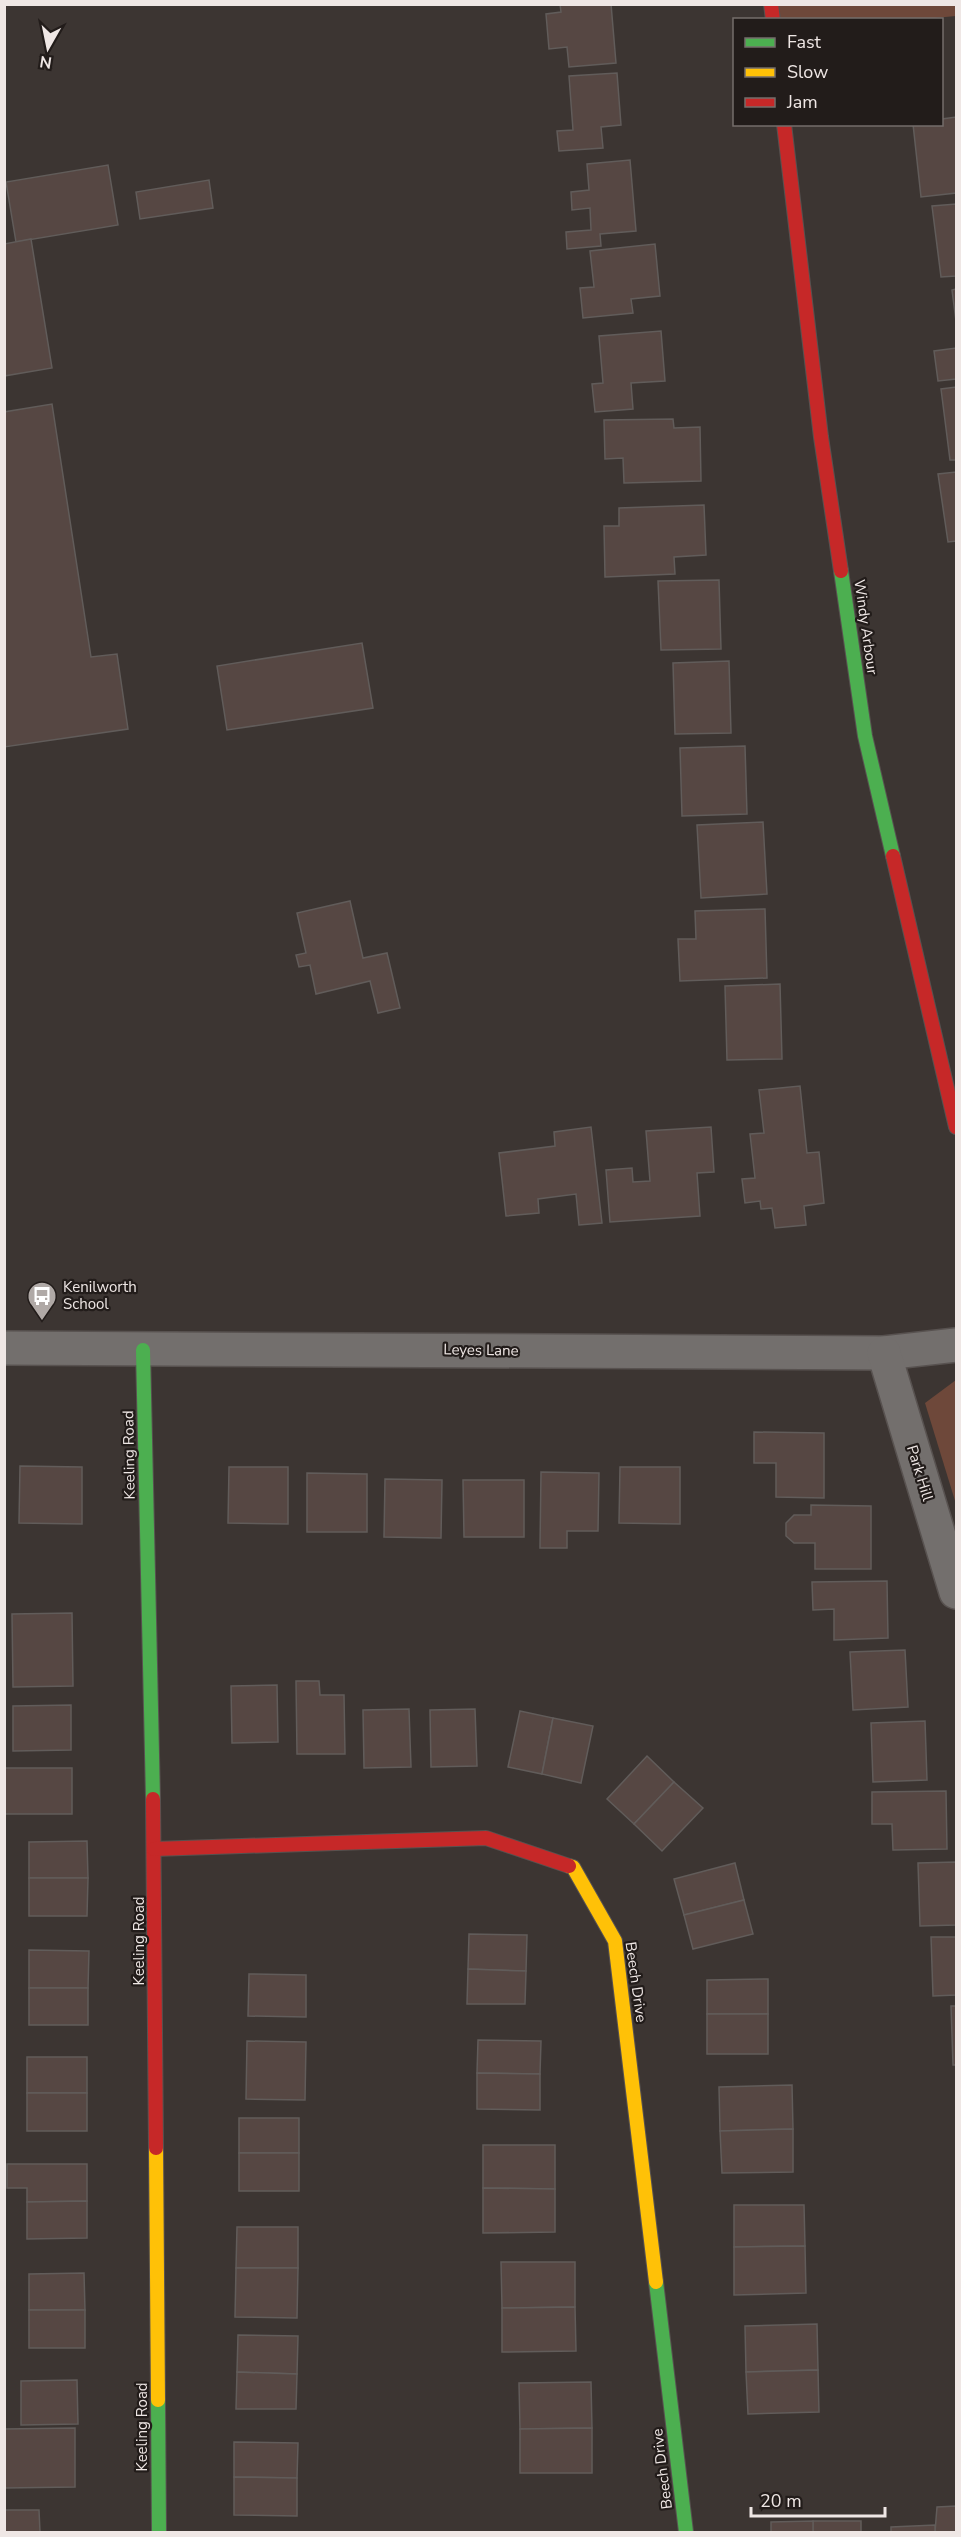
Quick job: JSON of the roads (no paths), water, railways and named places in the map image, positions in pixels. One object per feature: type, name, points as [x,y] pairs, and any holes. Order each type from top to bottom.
[{"type":"street","name":"Windy Arbour","points":[[784,126],[821,437],[865,736],[957,1127]]},
{"type":"street","name":"Leyes Lane","points":[[4,1348],[884,1353],[957,1345]]},
{"type":"street","name":"Keeling Road","points":[[143,1350],[154,1849],[159,2532]]},
{"type":"street","name":"Park Hill","points":[[884,1353],[957,1592]]},
{"type":"street","name":"Beech Drive","points":[[154,1849],[486,1838],[573,1867],[615,1941],[686,2532]]},
{"type":"place","name":"Kenilworth School","points":[[42,1322]]}]
